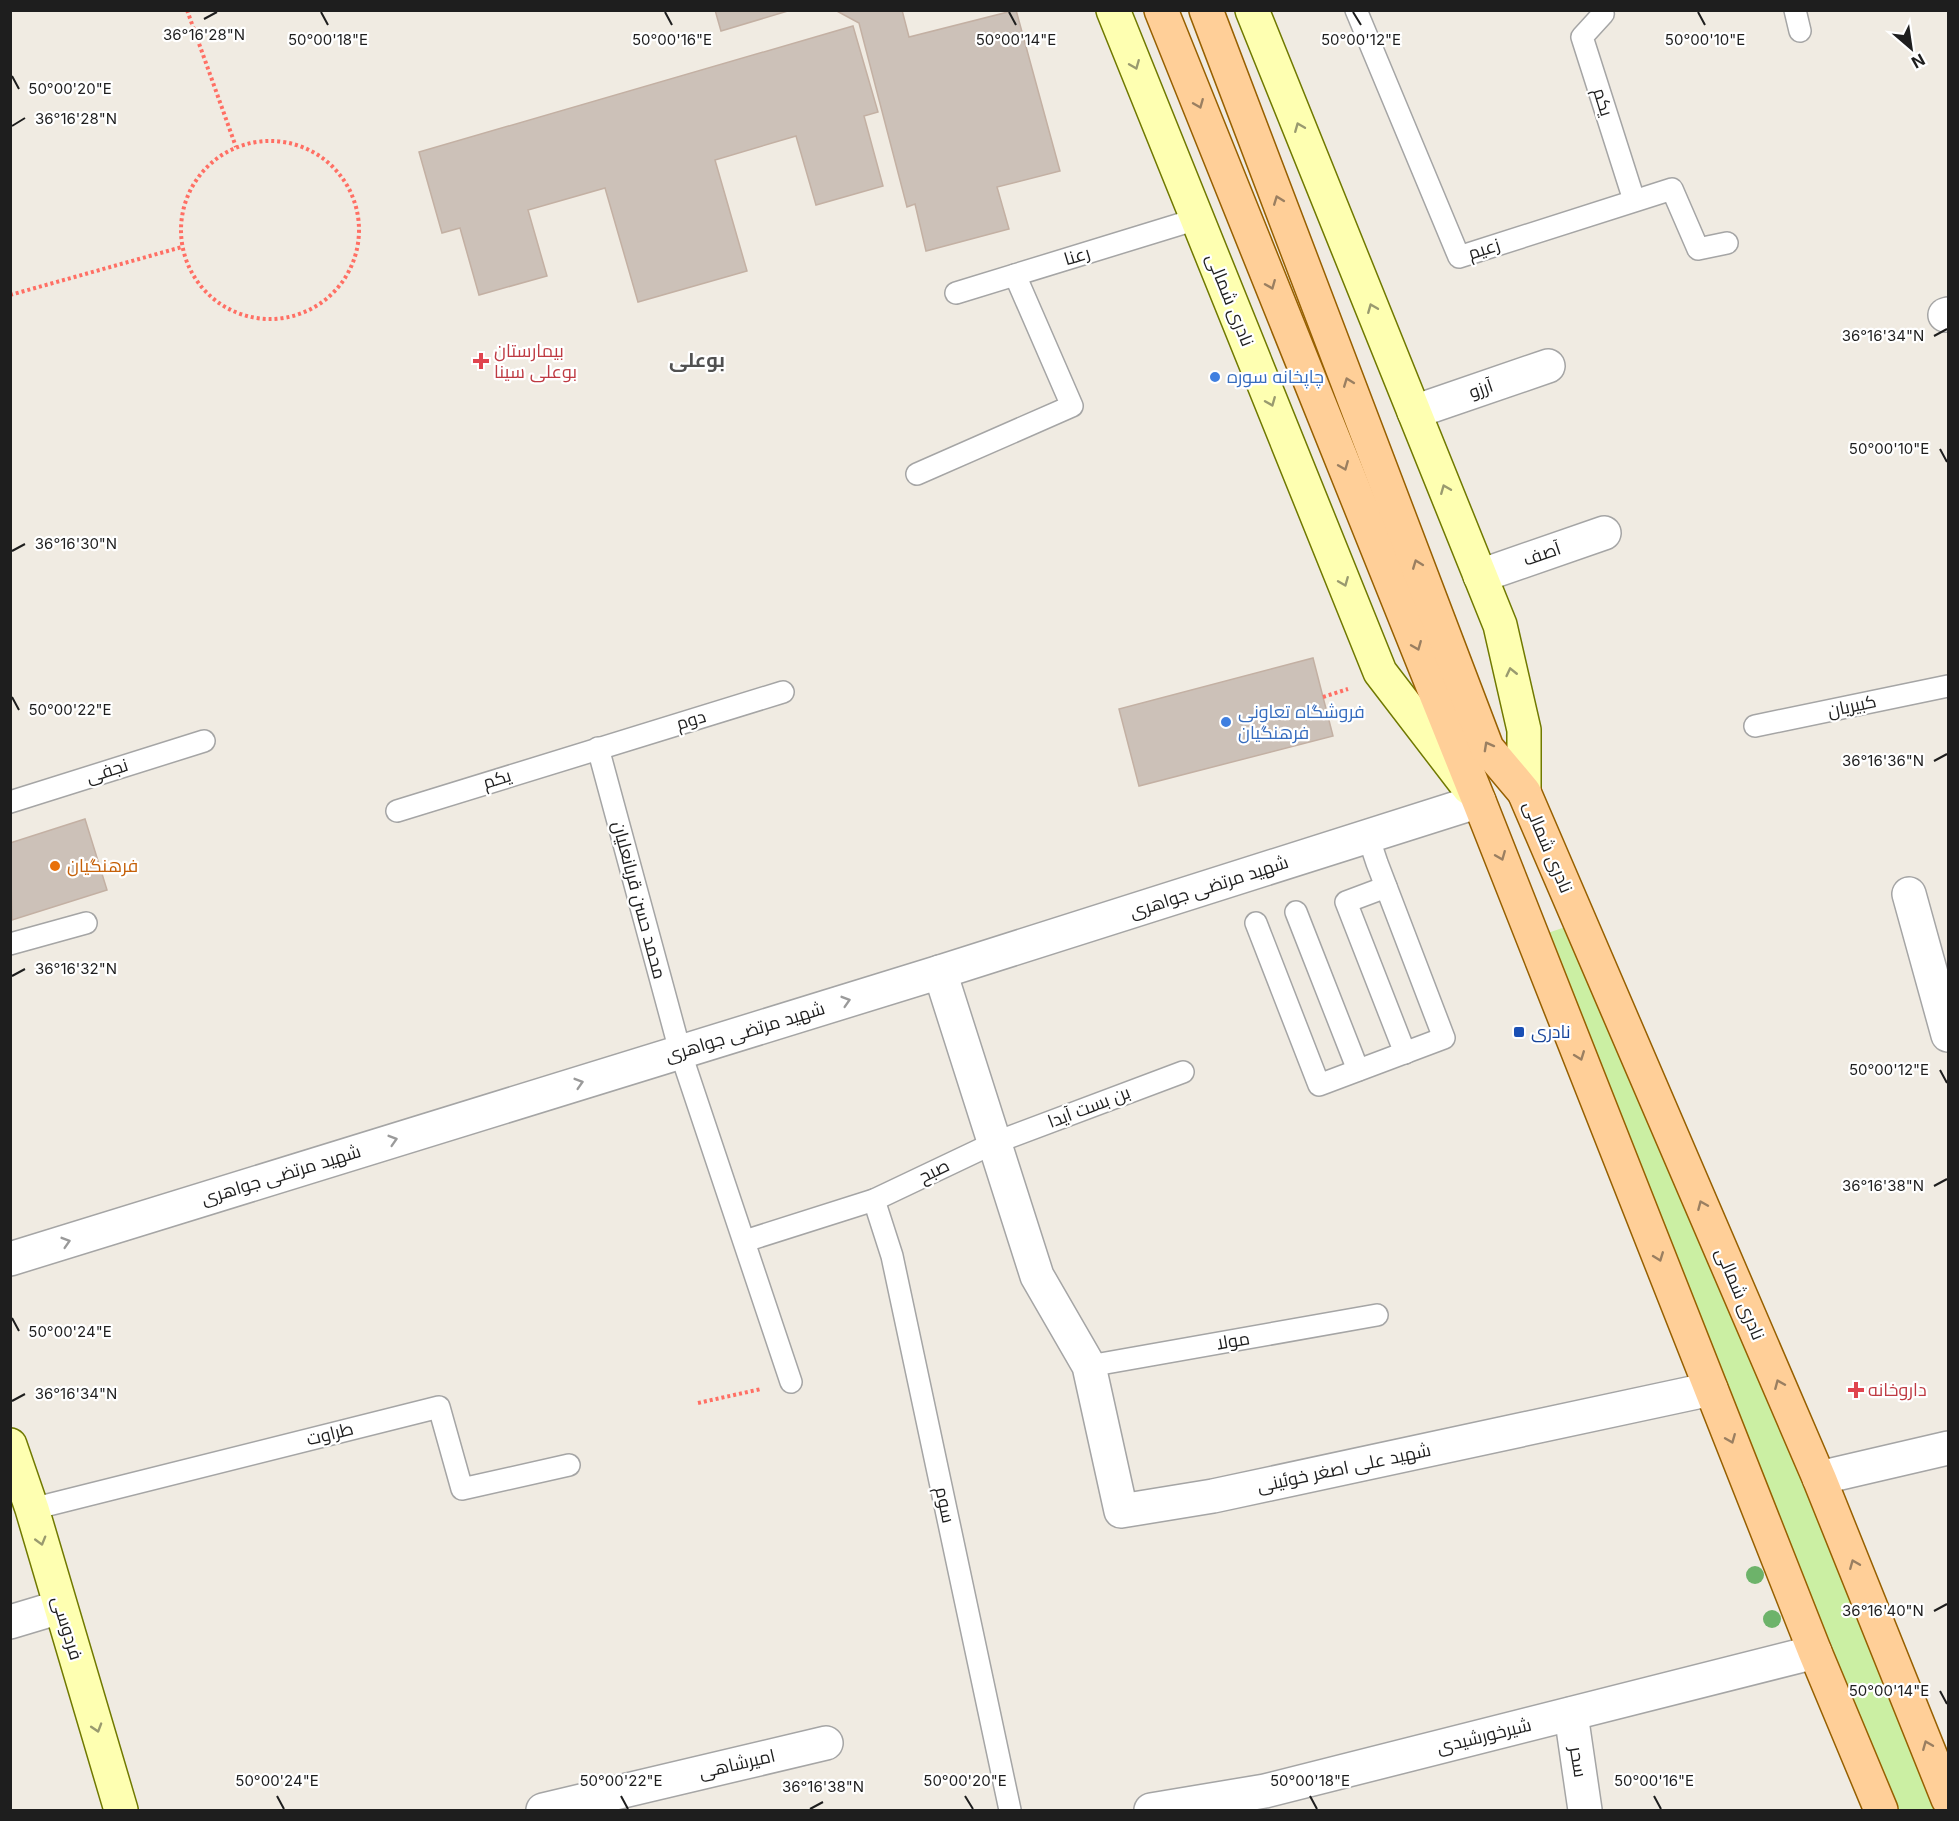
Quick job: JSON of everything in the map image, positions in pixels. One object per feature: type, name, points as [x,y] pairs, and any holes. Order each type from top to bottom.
[{"type":"main road","name":"نادری شمالی","points":[[1113,10],[1380,672],[1479,801]]},
{"type":"main road","name":"نادری شمالی","points":[[1161,10],[1479,801],[1815,1652],[1881,1810]]},
{"type":"main road","name":"نادری شمالی","points":[[1206,10],[1488,748],[1524,792],[1819,1478],[1948,1799]]},
{"type":"main road","name":"نادری شمالی","points":[[1252,10],[1500,625],[1524,730],[1524,792]]},
{"type":"main road","name":"فردوسی","points":[[10,1445],[32,1509],[121,1810]]},
{"type":"street","name":"آرزو","points":[[1414,412],[1548,366]]},
{"type":"street","name":"آصف","points":[[1480,576],[1605,533]]},
{"type":"street","name":"شهید مرتضی جواهری","points":[[10,1259],[940,972],[1479,801]]},
{"type":"street","points":[[1909,894],[1948,1035]]},
{"type":"street","points":[[940,972],[1037,1276],[1089,1366]]},
{"type":"street","name":"شهید علی اصغر خوئینی","points":[[1089,1366],[1122,1511],[1213,1496],[1711,1389]]},
{"type":"street","points":[[1819,1478],[1948,1448]]},
{"type":"street","points":[[10,1622],[60,1607]]},
{"type":"street","name":"شیرخورشیدی","points":[[1150,1810],[1263,1801],[1571,1714],[1815,1652]]},
{"type":"street","name":"سحر","points":[[1571,1714],[1585,1810]]},
{"type":"street","name":"امیرشاهی","points":[[543,1810],[826,1743]]},
{"type":"lane","name":"زعیم","points":[[1356,10],[1460,257],[1672,189],[1698,249],[1726,243]]},
{"type":"lane","name":"یکم","points":[[1601,10],[1603,14],[1582,37],[1634,200]]},
{"type":"lane","points":[[1795,10],[1800,31]]},
{"type":"lane","name":"رعنا","points":[[956,293],[1197,219]]},
{"type":"lane","points":[[917,474],[1072,406],[1015,275]]},
{"type":"lane","name":"کبیریان","points":[[1755,726],[1948,686]]},
{"type":"lane","name":"دوم","points":[[598,748],[783,692]]},
{"type":"lane","name":"نجفی","points":[[10,802],[204,741]]},
{"type":"lane","name":"یکم","points":[[397,811],[598,748]]},
{"type":"lane","name":"محمد حسن قربانعلیان","points":[[598,748],[680,1051],[791,1382]]},
{"type":"lane","points":[[1256,923],[1319,1085],[1444,1038],[1368,836]]},
{"type":"lane","points":[[1386,887],[1346,902],[1405,1053]]},
{"type":"lane","points":[[1296,912],[1358,1070]]},
{"type":"lane","points":[[10,944],[86,922]]},
{"type":"lane","name":"بن بست آیدا","points":[[994,1143],[1183,1072]]},
{"type":"lane","name":"صبح","points":[[745,1241],[874,1200],[994,1143]]},
{"type":"lane","name":"سوم","points":[[874,1200],[892,1256],[1010,1810]]},
{"type":"lane","name":"مولا","points":[[1089,1366],[1377,1315]]},
{"type":"lane","name":"طراوت","points":[[32,1509],[439,1407],[462,1489],[568,1465]]},
{"type":"path","points":[[188,10],[236,147]]},
{"type":"path","points":[[264,140],[292,143],[319,154],[340,173],[354,197],[360,226],[356,254],[344,280],[325,301],[299,314],[269,320],[239,314],[213,299],[193,275],[182,247],[181,217],[191,188],[210,164],[236,147],[264,140]]},
{"type":"path","points":[[10,295],[182,247]]},
{"type":"path","points":[[698,1403],[791,1382]]},
{"type":"green space","points":[[1580,922],[1948,1810],[1881,1810],[1533,938]]},
{"type":"building","points":[[715,10],[791,10],[721,31]]},
{"type":"building","points":[[835,10],[902,10],[909,37],[1016,10],[1060,171],[997,187],[1009,229],[926,251],[915,204],[907,207],[859,23]]},
{"type":"building","points":[[853,26],[878,112],[864,116],[883,186],[816,205],[796,136],[715,160],[747,271],[638,302],[605,188],[528,210],[547,276],[479,295],[460,228],[442,233],[419,152]]},
{"type":"building","name":"فروشگاه تعاونی فرهنگیان","points":[[1313,658],[1333,736],[1139,786],[1119,709]]},
{"type":"building","name":"فرهنگیان","points":[[85,819],[107,890],[12,920],[10,843]]},
{"type":"place","name":"بیمارستان بوعلی سینا","points":[[481,361]]},
{"type":"place","name":"چاپخانه سوره","points":[[1215,377]]},
{"type":"place","name":"فروشگاه تعاونی فرهنگیان","points":[[1226,722]]},
{"type":"place","name":"فرهنگیان","points":[[55,866]]},
{"type":"place","name":"نادری","points":[[1519,1032]]},
{"type":"place","name":"داروخانه","points":[[1856,1390]]},
{"type":"district","name":"بوعلی","points":[[697,360]]}]
